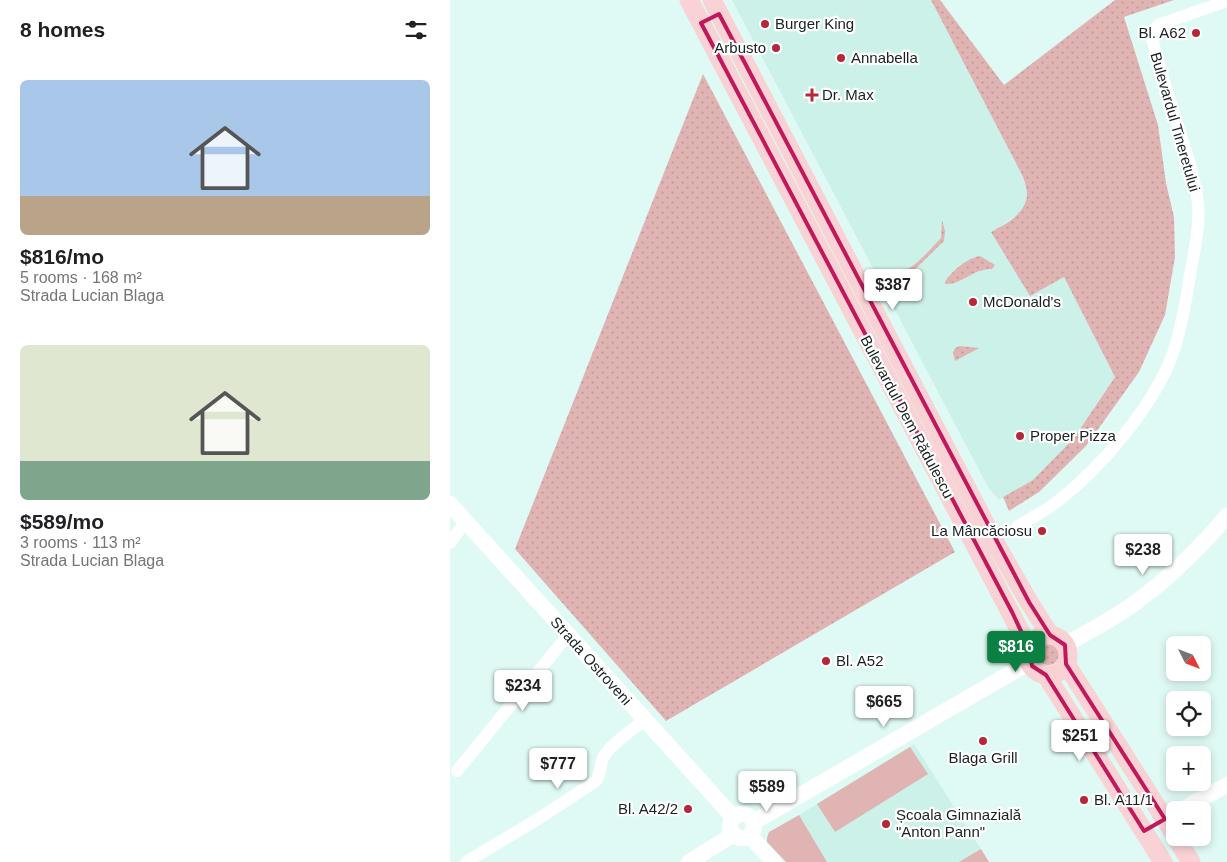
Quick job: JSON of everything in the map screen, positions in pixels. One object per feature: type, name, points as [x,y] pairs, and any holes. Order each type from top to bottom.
[{"type":"main road","name":"Bulevardul Dem Rădulescu","points":[[689,0],[979,554],[1012,612],[1030,655]]},
{"type":"main road","name":"Bulevardul Dem Rădulescu","points":[[716,7],[997,546],[1029,602],[1058,640]]},
{"type":"main road","points":[[701,23],[716,7]]},
{"type":"main road","points":[[1046,675],[1059,672],[1066,664],[1068,655],[1058,640],[1038,637],[1030,655],[1035,670],[1046,675],[1164,862]]},
{"type":"main road","points":[[1066,664],[1166,803]]},
{"type":"main road","points":[[1182,846],[1192,862]]},
{"type":"street","name":"Bulevardul Tineretului","points":[[1017,527],[1056,503],[1084,480],[1107,455],[1146,405],[1172,356],[1182,320],[1196,242],[1198,206],[1191,172],[1164,82],[1152,34],[1158,25],[1227,1]]},
{"type":"street","name":"Strada Ostroveni","points":[[450,504],[774,862]]},
{"type":"street","points":[[1058,640],[1128,608],[1188,558],[1227,516]]},
{"type":"street","points":[[450,543],[466,521]]},
{"type":"street","points":[[457,772],[568,635]]},
{"type":"street","points":[[689,862],[1030,655]]},
{"type":"street","points":[[466,862],[538,819],[596,781],[600,776],[603,759],[608,751],[644,720]]},
{"type":"street","points":[[1198,801],[1227,785]]},
{"type":"street","points":[[1144,831],[1166,819]]},
{"type":"highlighted area","points":[[719,14],[1029,602],[1050,635],[1065,645],[1066,664],[1165,819],[1144,831],[1046,675],[1032,666],[1029,648],[1012,612],[701,23]]},
{"type":"shaded area","points":[[732,0],[931,0],[1019,169],[1027,189],[1026,202],[1021,212],[991,233],[1064,277],[1115,377],[1074,438],[1033,480],[999,500],[988,487]]},
{"type":"shaded area","points":[[931,0],[940,0],[1004,85],[1115,0],[1174,0],[1124,17],[1158,125],[1166,183],[1174,217],[1175,257],[1165,315],[1139,372],[1086,446],[1039,492],[1009,511],[1003,497],[1033,480],[1074,438],[1115,377],[1064,277],[1030,296],[991,232],[1011,220],[1022,209],[1027,195],[1026,185]]},
{"type":"shaded area","points":[[703,74],[955,552],[666,721],[515,549]]},
{"type":"shaded area","points":[[942,220],[945,231],[944,241],[907,277],[903,278],[900,274],[901,271],[911,267],[941,238]]},
{"type":"shaded area","points":[[980,256],[995,265],[992,269],[985,269],[957,282],[945,284],[956,269],[970,259]]},
{"type":"shaded area","points":[[960,346],[979,348],[955,361],[953,353],[955,348]]},
{"type":"shaded area","points":[[1048,643],[1056,646],[1059,654],[1056,662],[1048,665],[1040,662],[1037,654],[1040,646]]},
{"type":"shaded area","points":[[914,744],[989,862],[827,862],[799,815]]},
{"type":"shaded area","points":[[910,747],[928,774],[835,832],[817,804]]},
{"type":"shaded area","points":[[799,815],[827,862],[786,862],[767,842],[769,832]]},
{"type":"shaded area","points":[[981,849],[989,862],[959,862]]},
{"type":"place","name":"Burger King","points":[[765,24]]},
{"type":"place","name":"Bl. A62","points":[[1196,33]]},
{"type":"place","name":"Arbusto","points":[[776,48]]},
{"type":"place","name":"Annabella","points":[[841,58]]},
{"type":"place","name":"Dr. Max","points":[[812,95]]},
{"type":"place","name":"McDonald's","points":[[973,302]]},
{"type":"place","name":"Proper Pizza","points":[[1020,436]]},
{"type":"place","name":"La Mâncăciosu","points":[[1042,531]]},
{"type":"place","name":"Bl. A52","points":[[826,661]]},
{"type":"place","name":"Blaga Grill","points":[[983,741]]},
{"type":"place","name":"Bl. A11/1","points":[[1084,800]]},
{"type":"place","name":"Bl. A42/2","points":[[688,809]]},
{"type":"place","name":"Școala Gimnazială \"Anton Pann\"","points":[[886,824]]}]
